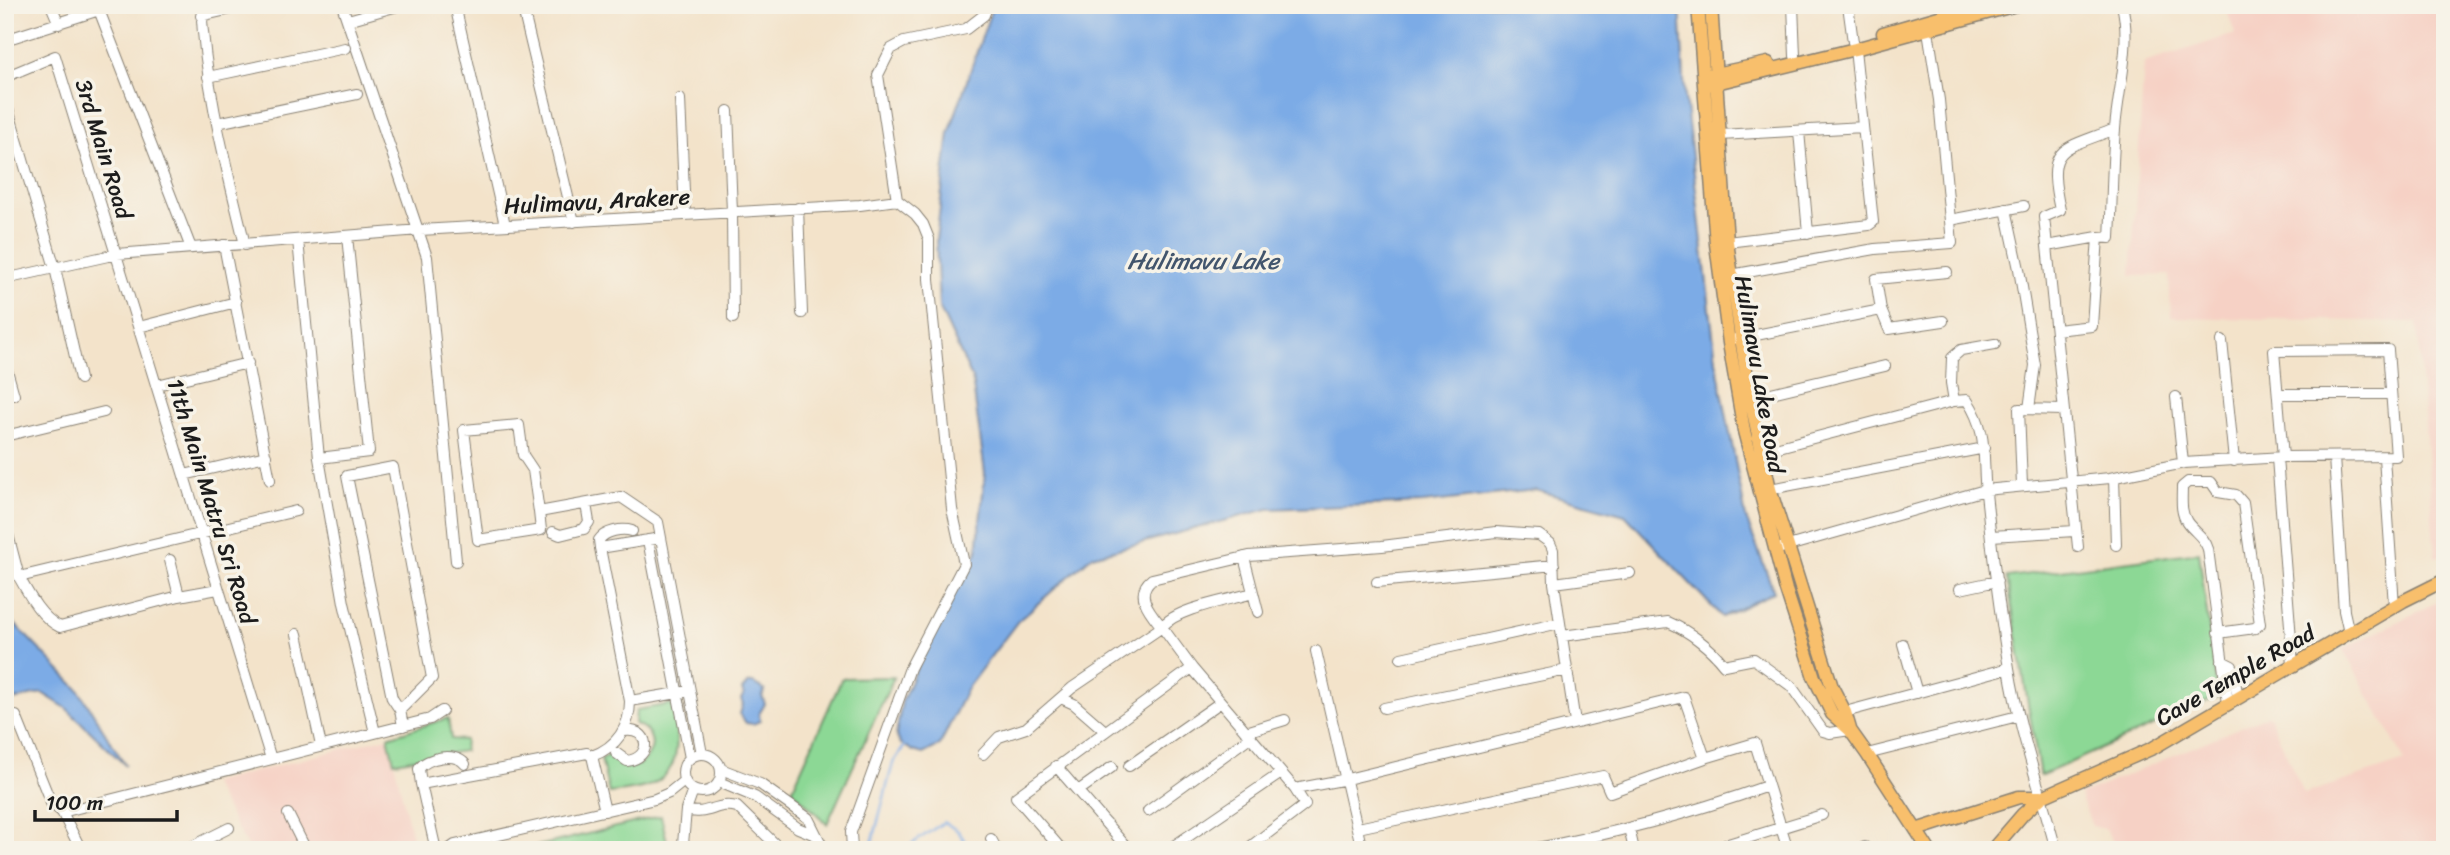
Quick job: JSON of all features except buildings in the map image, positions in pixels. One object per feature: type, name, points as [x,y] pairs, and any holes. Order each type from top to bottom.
[{"type":"main road","name":"Hulimavu Lake Road","points":[[1698,5],[1720,135],[1734,339],[1744,431],[1782,548],[1850,730]]},
{"type":"main road","name":"Hulimavu Lake Road","points":[[1711,5],[1709,80],[1716,244],[1734,339],[1814,677],[1832,715],[1850,730],[1928,850]]},
{"type":"main road","points":[[1928,25],[1980,5]]},
{"type":"main road","points":[[1709,80],[2016,5]]},
{"type":"main road","points":[[1709,80],[1795,57],[1854,45]]},
{"type":"main road","name":"Cave Temple Road","points":[[1992,850],[2023,814],[2042,797],[2153,747],[2394,606],[2445,580]]},
{"type":"main road","name":"Cave Temple Road","points":[[1916,830],[2019,797],[2042,797]]},
{"type":"street","points":[[51,5],[59,24]]},
{"type":"street","points":[[245,244],[216,123],[201,11],[248,5]]},
{"type":"street","points":[[342,5],[420,230],[431,282],[456,561]]},
{"type":"street","points":[[348,20],[401,5]]},
{"type":"street","points":[[455,5],[505,225]]},
{"type":"street","points":[[523,5],[574,222]]},
{"type":"street","points":[[852,850],[851,832],[910,668],[964,564],[952,509],[929,279],[929,239],[915,214],[897,200],[878,75],[891,49],[904,42],[966,29],[985,15],[988,5]]},
{"type":"street","points":[[1793,5],[1795,57]]},
{"type":"street","points":[[1727,242],[1869,225],[1873,222],[1848,5]]},
{"type":"street","points":[[2047,246],[2098,237],[2110,238],[2115,129],[2124,49],[2125,16],[2122,5]]},
{"type":"street","points":[[5,27],[8,40],[112,6]]},
{"type":"street","points":[[99,10],[191,248]]},
{"type":"street","points":[[1731,275],[1875,249],[1952,243],[1939,100],[1928,25]]},
{"type":"street","points":[[208,77],[345,48]]},
{"type":"street","name":"3rd Main Road","points":[[5,77],[55,56],[117,254]]},
{"type":"street","points":[[216,123],[357,93]]},
{"type":"street","points":[[5,99],[55,268],[80,379]]},
{"type":"street","points":[[680,99],[685,215]]},
{"type":"street","points":[[728,111],[733,318]]},
{"type":"street","points":[[1720,135],[1863,127]]},
{"type":"street","points":[[2078,547],[2044,217],[2060,211],[2053,178],[2057,157],[2066,148],[2115,129]]},
{"type":"street","points":[[1799,131],[1808,233]]},
{"type":"street","name":"Hulimavu, Arakere","points":[[5,279],[117,254],[420,230],[860,205],[897,200]]},
{"type":"street","points":[[1950,219],[2024,206]]},
{"type":"street","points":[[798,208],[802,313]]},
{"type":"street","points":[[2006,209],[2035,365],[2029,409]]},
{"type":"street","points":[[319,458],[369,452],[347,236]]},
{"type":"street","points":[[2056,330],[2092,326],[2098,237]]},
{"type":"street","points":[[298,240],[319,458],[344,603],[375,733]]},
{"type":"street","points":[[224,245],[270,480]]},
{"type":"street","name":"11th Main Matru Sri Road","points":[[117,254],[271,760]]},
{"type":"street","points":[[1943,321],[1889,329],[1881,310],[1876,279],[1947,272]]},
{"type":"street","points":[[139,327],[236,302]]},
{"type":"street","points":[[1734,339],[1881,310]]},
{"type":"street","points":[[2222,341],[2234,461]]},
{"type":"street","points":[[1954,401],[1951,383],[1952,358],[1961,350],[1995,344]]},
{"type":"street","points":[[1782,548],[1985,490],[2114,477],[2183,463],[2280,458],[2396,456],[2388,350],[2274,351],[2278,394],[2280,458],[2293,665]]},
{"type":"street","points":[[5,363],[14,395]]},
{"type":"street","points":[[157,385],[248,363]]},
{"type":"street","points":[[1750,398],[1885,366]]},
{"type":"street","points":[[2278,394],[2391,394]]},
{"type":"street","points":[[2176,397],[2183,463]]},
{"type":"street","points":[[1760,452],[1954,401],[1967,400],[1974,412],[1985,448],[1985,490],[2018,716],[2056,850]]},
{"type":"street","points":[[2022,486],[2019,409],[2063,410]]},
{"type":"street","points":[[5,436],[104,412]]},
{"type":"street","points":[[519,425],[523,455],[533,470],[539,512],[541,530],[478,541],[464,430],[519,425]]},
{"type":"street","points":[[1770,489],[1985,448]]},
{"type":"street","points":[[184,475],[266,456]]},
{"type":"street","points":[[2333,457],[2343,599],[2349,633]]},
{"type":"street","points":[[2385,457],[2394,606]]},
{"type":"street","points":[[400,710],[432,678],[393,467],[348,477],[392,698],[400,710],[403,726]]},
{"type":"street","points":[[2114,477],[2116,545]]},
{"type":"street","points":[[2218,633],[2255,628],[2260,624],[2243,503],[2236,495],[2220,493],[2211,482],[2189,482],[2182,487],[2182,509],[2186,521],[2206,541],[2218,633],[2222,661],[2232,666],[2233,700]]},
{"type":"street","points":[[539,512],[621,497],[658,522],[702,754]]},
{"type":"street","points":[[554,532],[560,535],[584,529],[589,522],[586,504]]},
{"type":"street","points":[[19,577],[296,511]]},
{"type":"street","points":[[5,523],[19,577],[28,594],[52,623],[60,627],[179,596],[218,589]]},
{"type":"street","points":[[592,756],[614,743],[624,730],[630,701],[599,540],[604,534],[632,531]]},
{"type":"street","points":[[1991,536],[2076,531]]},
{"type":"street","points":[[1246,850],[1305,805],[1295,789],[1192,668],[1147,607],[1144,585],[1152,579],[1244,557],[1382,546],[1496,532],[1539,535],[1550,543],[1553,550],[1554,583],[1575,723]]},
{"type":"street","points":[[600,548],[661,538]]},
{"type":"street","points":[[649,540],[690,758]]},
{"type":"street","points":[[1244,557],[1258,612]]},
{"type":"street","points":[[170,560],[179,596]]},
{"type":"street","points":[[1377,582],[1553,565]]},
{"type":"street","points":[[1554,583],[1630,573]]},
{"type":"street","points":[[1960,589],[1997,581]]},
{"type":"street","points":[[983,754],[999,737],[1026,728],[1072,688],[1166,622],[1192,610],[1253,593]]},
{"type":"street","points":[[1562,636],[1668,622],[1683,628],[1724,665],[1754,659],[1780,677],[1799,694],[1823,731],[1830,733],[1850,730]]},
{"type":"street","points":[[1401,657],[1560,623]]},
{"type":"street","points":[[297,634],[321,746]]},
{"type":"street","points":[[1903,644],[1917,693]]},
{"type":"street","points":[[1316,651],[1362,850]]},
{"type":"street","points":[[1062,850],[1016,796],[1192,668]]},
{"type":"street","points":[[1845,712],[2009,668]]},
{"type":"street","points":[[1384,708],[1567,670]]},
{"type":"street","points":[[630,701],[690,691]]},
{"type":"street","points":[[1295,789],[1347,779],[1684,697],[1705,758]]},
{"type":"street","points":[[1061,698],[1074,704],[1105,730]]},
{"type":"street","points":[[1129,766],[1221,702]]},
{"type":"street","points":[[62,813],[430,719],[442,711]]},
{"type":"street","points":[[16,716],[51,803],[62,813],[81,850]]},
{"type":"street","points":[[1867,754],[2018,716]]},
{"type":"street","points":[[1148,811],[1248,734],[1285,720]]},
{"type":"street","points":[[616,752],[627,761],[637,759],[643,752],[645,743],[641,734],[624,730]]},
{"type":"street","points":[[1358,828],[1603,776],[1610,792],[1755,743],[1788,850]]},
{"type":"street","points":[[421,784],[587,753],[592,756],[605,811]]},
{"type":"street","points":[[721,769],[719,782],[711,790],[693,790],[684,781],[683,768],[690,758],[702,754],[714,759],[721,769],[760,783],[808,818],[824,850]]},
{"type":"street","points":[[438,850],[419,769],[426,762],[454,757],[465,764]]},
{"type":"street","points":[[1056,766],[1129,850]]},
{"type":"street","points":[[1078,792],[1112,766]]},
{"type":"street","points":[[1168,850],[1281,773]]},
{"type":"street","points":[[448,850],[455,845],[662,797],[684,781]]},
{"type":"street","points":[[719,782],[755,797],[798,828],[815,835]]},
{"type":"street","points":[[1527,850],[1707,808],[1767,786]]},
{"type":"street","points":[[688,850],[683,844],[686,810],[693,790]]},
{"type":"street","points":[[696,814],[704,792]]},
{"type":"street","points":[[686,810],[696,814],[728,805],[737,807],[781,850]]},
{"type":"street","points":[[288,814],[305,849],[303,850]]},
{"type":"street","points":[[1709,850],[1822,815]]},
{"type":"street","points":[[185,850],[203,846],[229,828]]},
{"type":"street","points":[[1629,828],[1634,850]]},
{"type":"street","points":[[1584,838],[1587,850]]},
{"type":"street","points":[[990,839],[996,850]]},
{"type":"shaded area","points":[[2243,5],[2445,5],[2445,555],[2435,557],[2417,322],[2171,317],[2169,275],[2131,276],[2144,63],[2235,34],[2227,11]]},
{"type":"shaded area","points":[[2445,598],[2445,850],[2146,850],[2141,846],[2118,850],[2105,829],[2092,826],[2080,795],[2269,715],[2304,794],[2405,761],[2343,649]]},
{"type":"shaded area","points":[[388,737],[415,850],[249,850],[212,783]]},
{"type":"green space","points":[[2199,552],[2218,697],[2040,776],[2007,577]]},
{"type":"green space","points":[[894,677],[827,824],[792,790],[842,678]]},
{"type":"green space","points":[[672,704],[677,737],[670,769],[648,786],[609,793],[601,759],[611,754],[620,764],[630,766],[647,758],[651,740],[646,731],[635,724],[636,710]]},
{"type":"green space","points":[[448,718],[451,739],[465,740],[464,751],[394,762],[388,737]]},
{"type":"green space","points":[[661,816],[669,850],[522,850]]},
{"type":"water","name":"Hulimavu Lake","points":[[993,5],[1680,5],[1685,97],[1716,360],[1746,518],[1774,592],[1722,617],[1625,515],[1535,490],[1423,503],[1268,509],[1092,556],[1018,621],[967,688],[940,745],[923,754],[900,743],[896,735],[902,701],[937,621],[977,552],[985,473],[972,378],[939,307],[936,240],[949,133]]},
{"type":"water","points":[[5,614],[78,689],[126,766],[66,708],[42,693],[5,702]]},
{"type":"water","points":[[748,683],[765,690],[762,696],[765,704],[759,714],[760,721],[753,724],[746,723],[740,714],[743,704],[741,699],[744,695],[742,690]]},
{"type":"waterway","points":[[877,850],[871,848],[893,763],[905,745]]},
{"type":"waterway","points":[[903,850],[944,822],[958,831],[971,850]]}]
